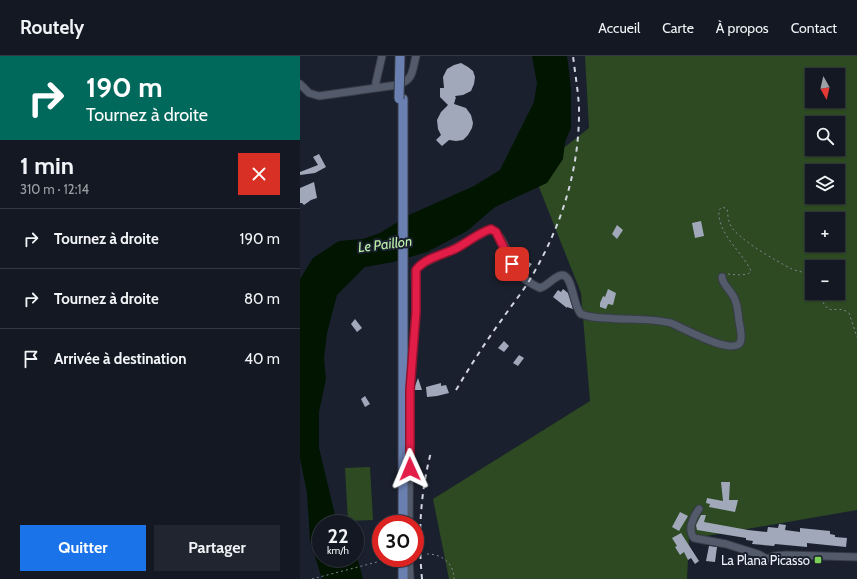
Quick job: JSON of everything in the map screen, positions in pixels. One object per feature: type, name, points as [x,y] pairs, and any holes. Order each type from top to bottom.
[{"type":"main road","points":[[398,515],[401,211],[400,56]]},
{"type":"main road","points":[[401,99],[404,56]]},
{"type":"main road","points":[[400,285],[403,515]]},
{"type":"main road","points":[[398,567],[398,579]]},
{"type":"main road","points":[[403,567],[403,579]]},
{"type":"street","points":[[376,87],[382,56]]},
{"type":"street","points":[[300,84],[309,93],[319,96],[397,85],[408,80],[416,56]]},
{"type":"street","points":[[409,515],[410,390],[416,312],[416,270],[420,265],[491,229],[496,232],[512,264],[520,274],[540,288],[545,287],[561,275],[565,276],[569,280],[579,312],[585,316],[662,321],[671,323],[724,346],[736,346],[741,340],[737,308],[735,300],[723,281],[722,276]]},
{"type":"street","points":[[699,509],[692,519],[690,532],[694,538],[726,544],[758,554],[767,559],[774,556],[786,555],[857,557]]},
{"type":"street","points":[[409,567],[410,579]]},
{"type":"path","points":[[722,276],[726,274],[741,275],[751,272],[720,222],[718,210],[722,206],[727,209],[730,224],[740,236],[793,269],[805,273]]},
{"type":"path","points":[[822,300],[826,308],[836,310],[842,309],[849,313],[857,336]]},
{"type":"path","points":[[427,554],[436,555],[447,562],[453,569],[454,579]]},
{"type":"path","points":[[312,579],[372,564]]},
{"type":"green space","points":[[585,56],[857,56],[857,510],[689,539],[687,579],[449,579],[433,499],[590,401],[581,293],[533,172],[589,128]]},
{"type":"green space","points":[[370,467],[372,520],[364,520],[364,515],[348,515],[345,468]]},
{"type":"water","name":"Le Paillon","points":[[532,56],[567,56],[571,88],[571,128],[565,142],[563,159],[547,183],[495,207],[467,231],[427,252],[393,262],[365,267],[337,295],[327,333],[324,358],[326,379],[319,412],[319,448],[335,515],[312,515],[312,546],[310,540],[307,493],[300,459],[300,279],[313,258],[339,241],[363,239],[380,233],[409,215],[474,186],[500,170],[534,102],[537,83]]},
{"type":"water","points":[[318,567],[360,567],[363,579],[322,579]]},
{"type":"building","points":[[461,63],[473,71],[475,77],[474,84],[471,91],[463,95],[455,96],[456,98],[454,104],[466,108],[471,115],[473,123],[472,128],[463,140],[449,140],[442,146],[436,140],[441,135],[438,129],[437,120],[441,112],[448,105],[440,97],[440,88],[444,88],[443,77],[447,69]]},
{"type":"building","points":[[319,154],[326,167],[315,173],[300,175],[300,172],[318,165],[313,157]]},
{"type":"building","points":[[314,182],[317,198],[304,205],[300,203],[300,188]]},
{"type":"building","points":[[701,221],[704,236],[695,238],[692,223]]},
{"type":"building","points":[[617,225],[623,230],[617,239],[612,234]]},
{"type":"building","points":[[521,258],[532,264],[528,269],[518,263]]},
{"type":"building","points":[[563,289],[568,293],[573,309],[567,308],[553,297],[558,290],[561,292]]},
{"type":"building","points":[[608,289],[616,293],[613,305],[608,304],[606,309],[600,307],[600,303],[603,296],[605,297]]},
{"type":"building","points":[[355,319],[362,328],[357,332],[351,324]]},
{"type":"building","points":[[504,341],[509,346],[504,352],[498,348]]},
{"type":"building","points":[[519,355],[524,358],[518,366],[513,363]]},
{"type":"building","points":[[418,378],[422,390],[415,390]]},
{"type":"building","points":[[441,383],[441,386],[446,385],[449,393],[427,397],[426,387]]},
{"type":"building","points":[[365,396],[370,404],[365,407],[361,399]]},
{"type":"building","points":[[721,482],[730,482],[729,500],[738,500],[735,512],[709,507],[710,504],[706,503],[707,498],[723,501]]},
{"type":"building","points":[[680,512],[688,516],[679,531],[672,527]]},
{"type":"building","points":[[701,515],[706,515],[704,522],[748,530],[767,532],[768,527],[778,528],[779,524],[786,525],[785,530],[800,532],[800,528],[830,531],[830,534],[835,535],[835,537],[847,538],[846,547],[807,543],[807,547],[775,544],[774,546],[752,544],[753,541],[746,540],[746,538],[697,530],[696,525]]},
{"type":"building","points":[[681,533],[699,561],[695,564],[691,558],[688,560],[684,552],[680,555],[675,547],[677,546],[672,538]]},
{"type":"building","points":[[709,546],[717,547],[715,562],[706,561]]},
{"type":"railway","points":[[456,390],[485,344],[523,291],[540,261],[559,219],[572,176],[578,130],[579,101],[573,56]]},
{"type":"railway","points":[[422,579],[420,547],[422,499],[431,452]]},
{"type":"place","name":"La Plana Picasso","points":[[818,560]]},
{"type":"route","points":[[410,469],[410,390],[416,312],[416,270],[420,265],[428,260],[454,249],[491,229],[496,232],[512,264]]}]
